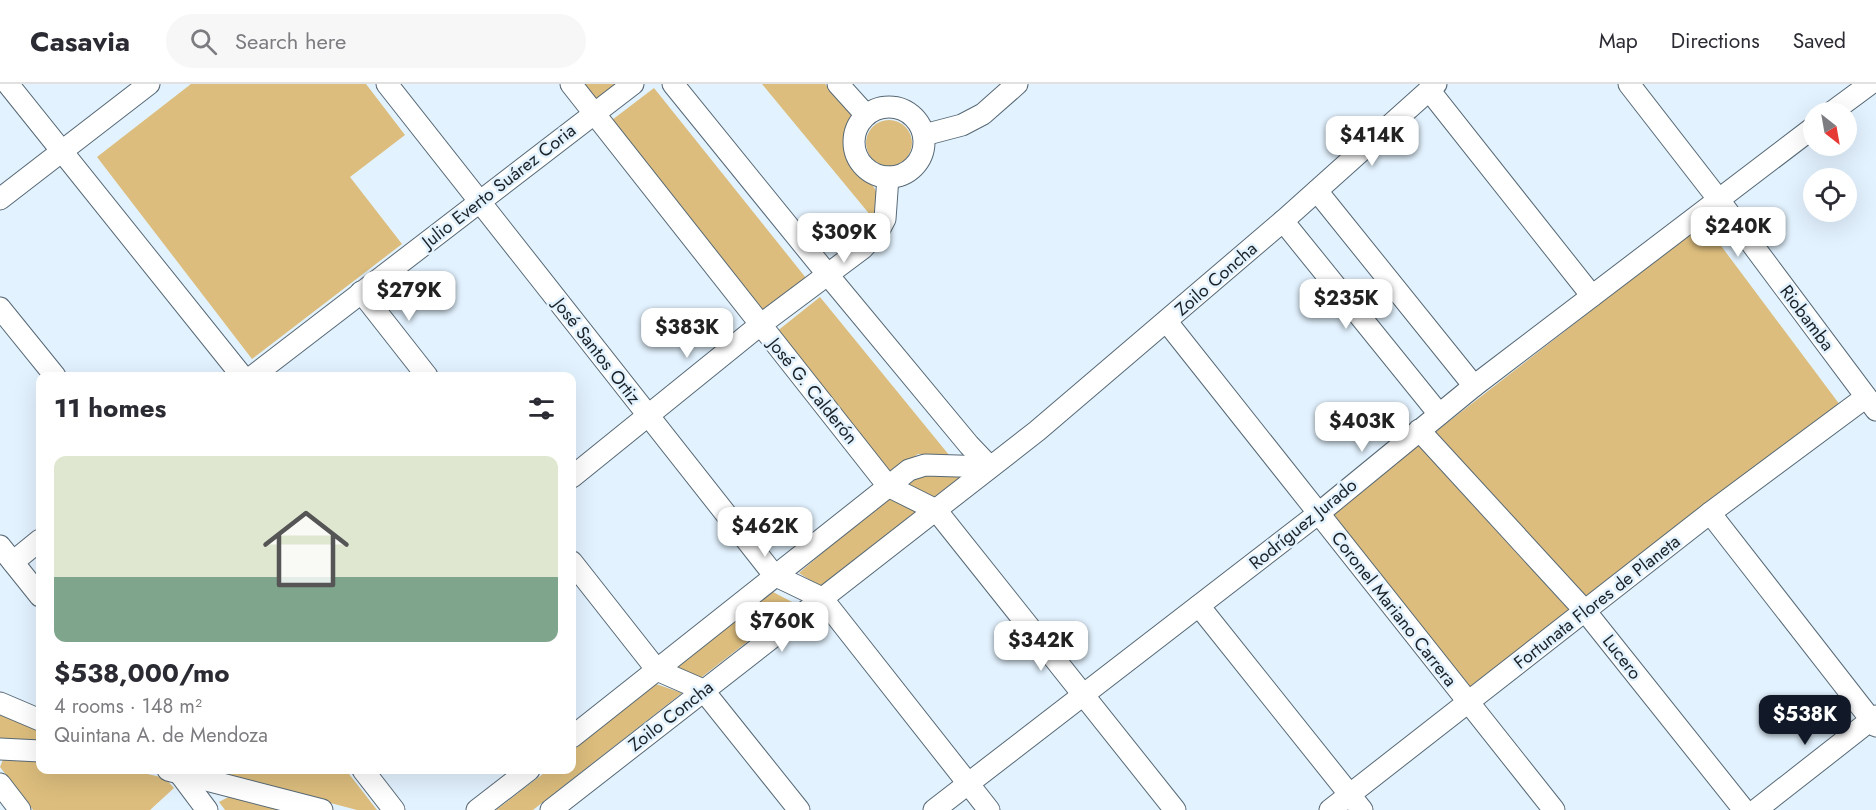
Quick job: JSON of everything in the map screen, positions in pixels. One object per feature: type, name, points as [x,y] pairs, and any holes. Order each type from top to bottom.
[{"type":"street","points":[[8,84],[239,372]]},
{"type":"street","points":[[0,199],[148,84]]},
{"type":"street","name":"José Santos Ortiz","points":[[387,84],[774,575],[822,598]]},
{"type":"street","name":"José G. Calderón","points":[[571,84],[888,486],[936,510]]},
{"type":"street","name":"Julio Everto Suárez Coria","points":[[258,372],[633,84]]},
{"type":"street","points":[[673,84],[828,275],[969,445],[990,467]]},
{"type":"street","points":[[838,84],[866,115]]},
{"type":"street","points":[[924,135],[962,124],[983,114],[1017,84]]},
{"type":"street","name":"Riobamba","points":[[1629,84],[1871,403]]},
{"type":"street","points":[[1846,102],[1870,84]]},
{"type":"street","points":[[1433,87],[1592,296]]},
{"type":"street","name":"Zoilo Concha","points":[[550,810],[1038,431],[1283,222],[1433,87]]},
{"type":"street","points":[[885,107],[896,107],[906,111],[921,125],[924,135],[922,156],[908,172],[899,176],[878,175],[861,163],[856,154],[855,133],[866,115],[885,107]]},
{"type":"street","name":"Rodríguez Jurado","points":[[934,810],[1318,513],[1474,386],[1803,135]]},
{"type":"street","points":[[576,474],[760,326],[863,248],[878,232],[885,219],[888,177]]},
{"type":"street","points":[[1317,191],[1474,386]]},
{"type":"street","points":[[1283,222],[1439,414]]},
{"type":"street","points":[[361,292],[424,372]]},
{"type":"street","points":[[0,308],[52,372]]},
{"type":"street","name":"Coronel Mariano Carrera","points":[[1167,322],[1554,810]]},
{"type":"street","name":"Fortunata Flores de Planeta","points":[[1330,810],[1356,802],[1468,702],[1710,513],[1871,403]]},
{"type":"street","name":"Lucero","points":[[1419,430],[1586,612],[1744,810]]},
{"type":"street","points":[[576,734],[909,470],[925,465],[990,467]]},
{"type":"street","points":[[936,510],[1175,810]]},
{"type":"street","points":[[1710,513],[1874,720],[1756,810]]},
{"type":"street","points":[[36,542],[6,554],[36,591]]},
{"type":"street","points":[[576,567],[657,670],[703,690],[799,810]]},
{"type":"street","points":[[822,598],[989,810]]},
{"type":"street","points":[[1199,606],[1356,802]]},
{"type":"street","points":[[0,703],[36,718]]},
{"type":"street","points":[[0,749],[36,751]]},
{"type":"street","points":[[182,774],[207,810]]},
{"type":"street","points":[[188,774],[322,810]]},
{"type":"street","points":[[366,774],[394,810]]},
{"type":"street","points":[[477,810],[524,774]]},
{"type":"street","points":[[0,784],[20,810]]},
{"type":"shaded area","points":[[191,84],[366,84],[405,135],[350,177],[402,244],[252,359],[97,157]]},
{"type":"shaded area","points":[[582,84],[623,84],[597,104]]},
{"type":"shaded area","points":[[762,84],[825,84],[848,107],[852,117],[847,129],[848,161],[876,192],[878,208],[876,222]]},
{"type":"shaded area","points":[[654,88],[806,278],[764,312],[612,120]]},
{"type":"shaded area","points":[[889,120],[905,127],[912,143],[905,159],[889,166],[873,159],[866,143],[873,127]]},
{"type":"shaded area","points":[[1704,223],[1843,409],[1472,690],[1331,513]]},
{"type":"shaded area","points":[[820,297],[949,455],[918,454],[891,474],[776,332]]},
{"type":"shaded area","points":[[919,475],[962,476],[931,499],[907,485]]},
{"type":"shaded area","points":[[890,495],[918,511],[821,587],[799,573]]},
{"type":"shaded area","points":[[773,592],[796,604],[698,680],[676,668]]},
{"type":"shaded area","points":[[656,684],[682,693],[533,810],[496,810],[543,774],[576,774],[576,748]]},
{"type":"shaded area","points":[[0,715],[36,729],[36,742],[0,741]]},
{"type":"shaded area","points":[[4,757],[36,759],[36,774],[148,774],[165,778],[174,788],[150,810],[33,810],[0,767]]},
{"type":"shaded area","points":[[220,774],[349,774],[377,810],[357,810]]},
{"type":"shaded area","points":[[234,794],[288,810],[225,810],[219,802]]}]
